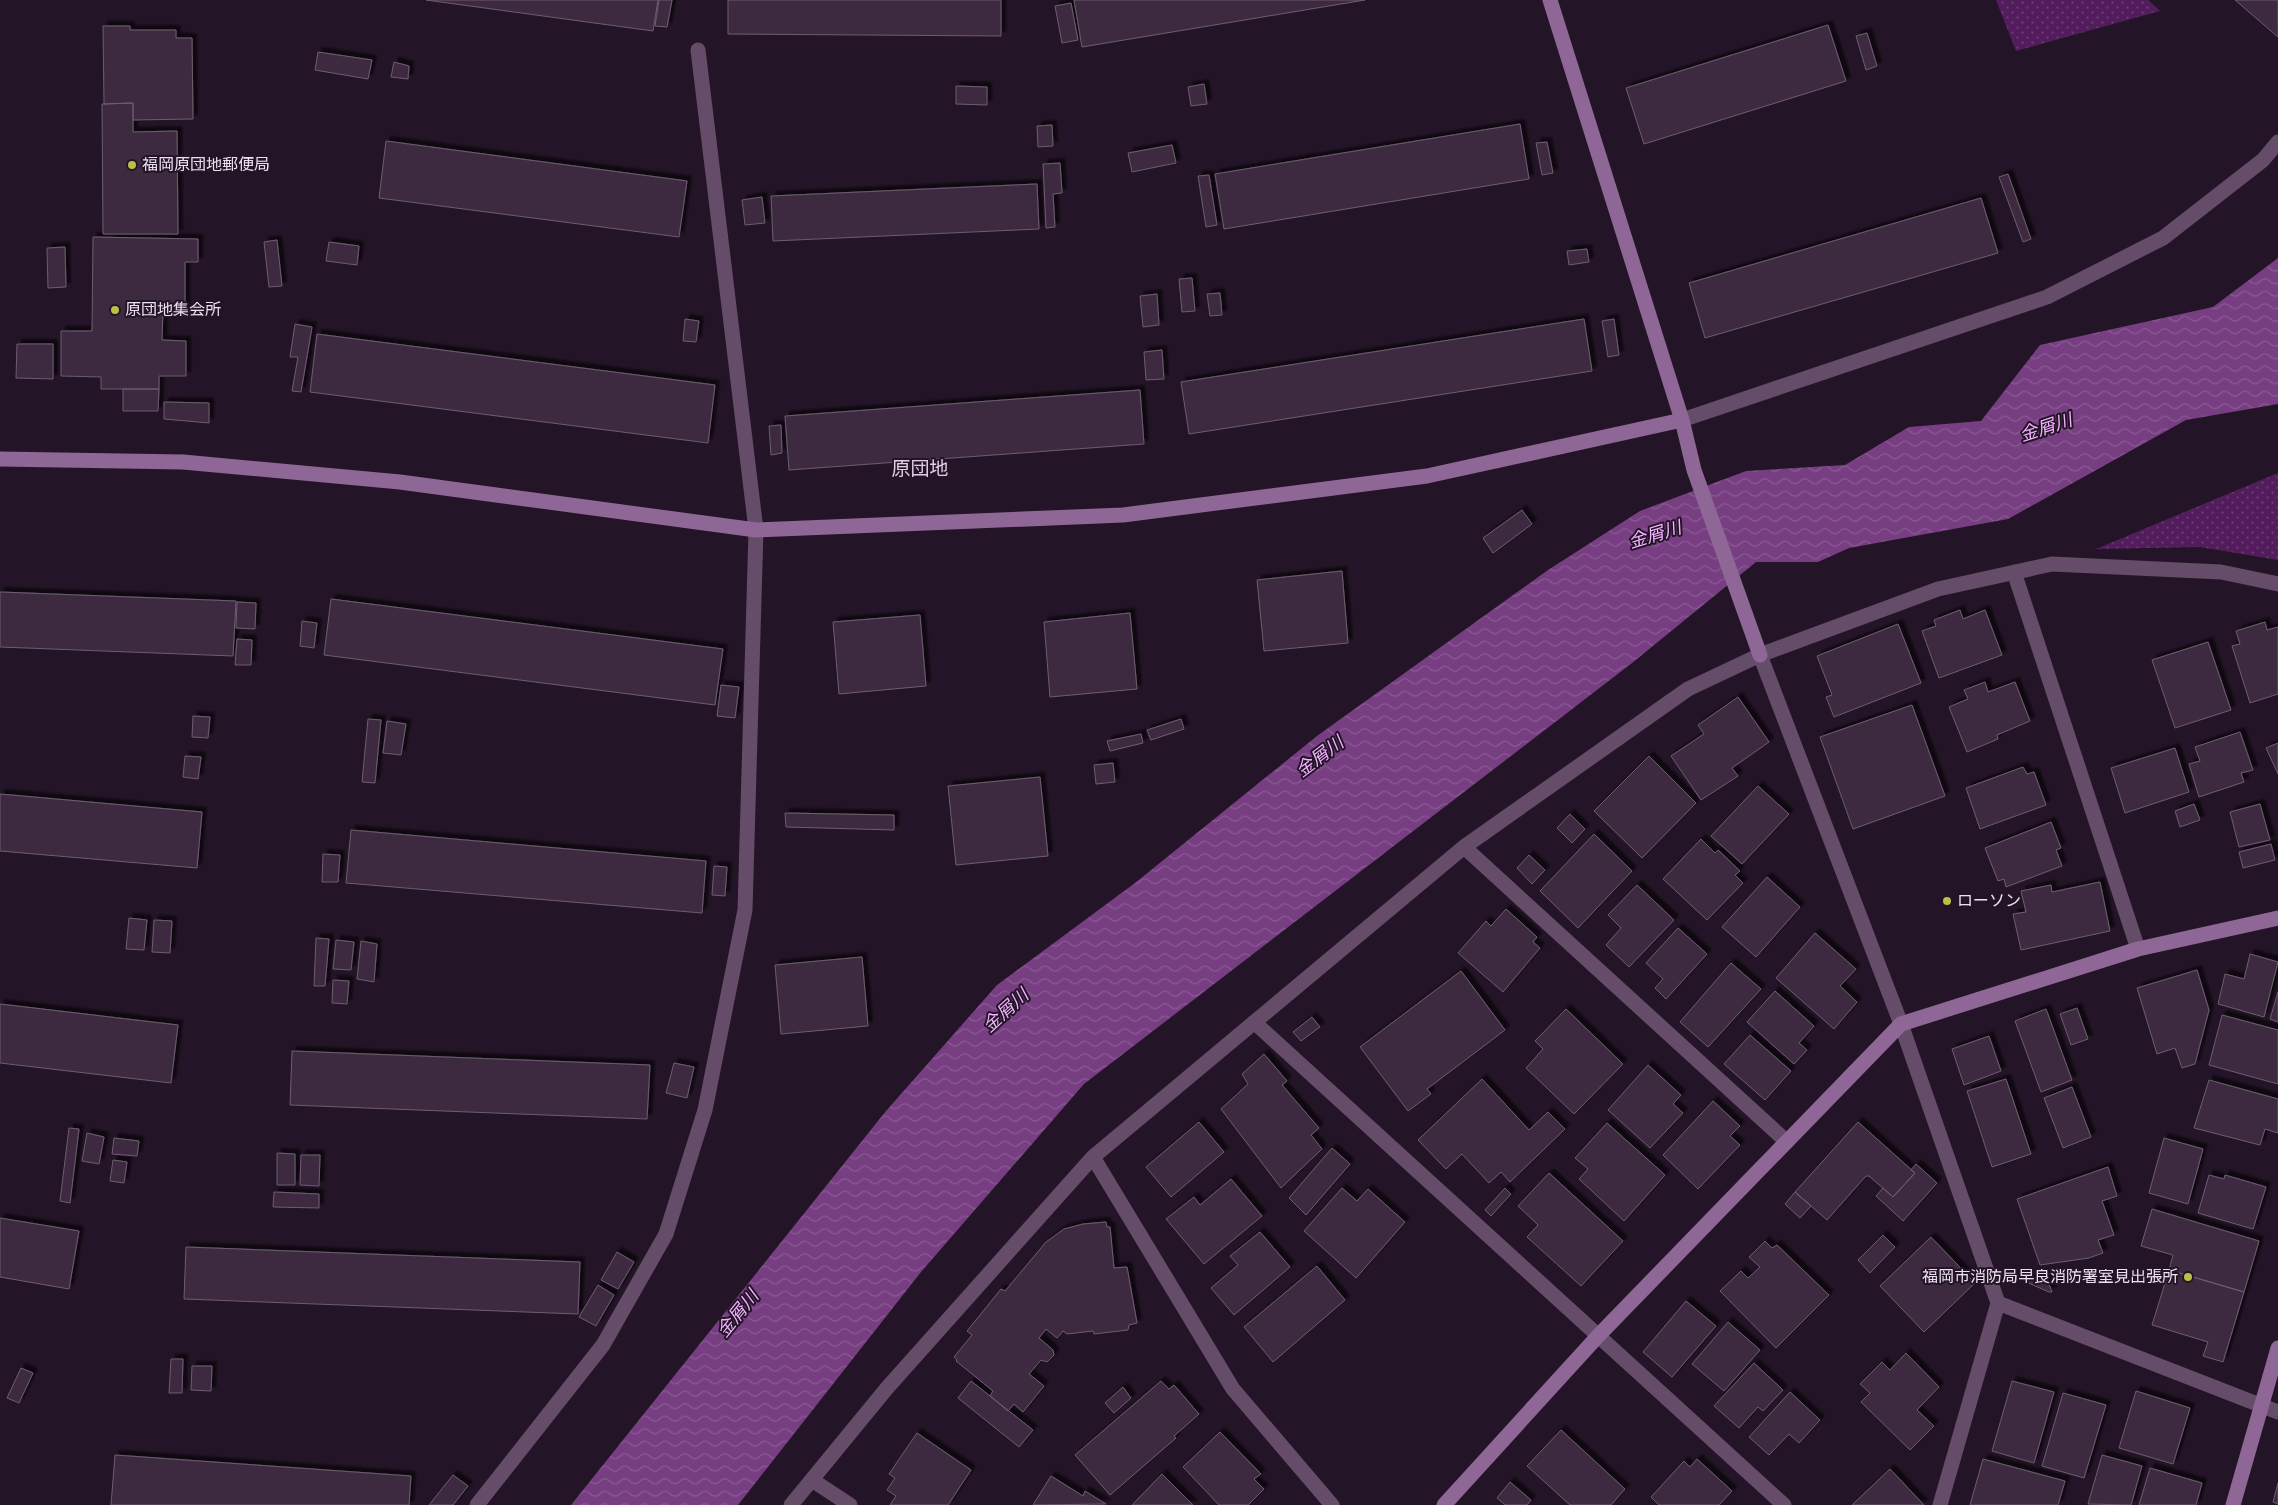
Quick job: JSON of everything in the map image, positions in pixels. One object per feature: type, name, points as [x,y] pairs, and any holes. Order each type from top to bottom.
[{"type":"street","points":[[1550,0],[1682,420],[1694,470],[1760,655],[1901,1024],[1998,1303],[1940,1505]]},
{"type":"street","points":[[477,1505],[603,1345],[666,1234],[705,1110],[745,910],[756,530],[698,50]]},
{"type":"street","points":[[0,459],[182,462],[391,481],[756,530],[1123,515],[1427,476],[1682,420],[2047,297],[2163,238],[2263,160],[2278,142]]},
{"type":"street","points":[[791,1505],[887,1388],[1093,1157],[1464,847],[1688,689],[1760,655],[1938,589],[2052,564],[2220,572],[2278,584]]},
{"type":"street","points":[[2014,572],[2138,949]]},
{"type":"street","points":[[1464,847],[1786,1142]]},
{"type":"street","points":[[1444,1505],[1598,1336],[1901,1024],[2138,949],[2278,918]]},
{"type":"street","points":[[1254,1022],[1784,1505]]},
{"type":"street","points":[[1093,1157],[1233,1389],[1332,1505]]},
{"type":"street","points":[[1998,1303],[2278,1412]]},
{"type":"street","points":[[2233,1505],[2278,1348]]},
{"type":"street","points":[[812,1480],[850,1505]]},
{"type":"shaded area","points":[[1996,0],[2148,0],[2160,11],[2016,51]]},
{"type":"shaded area","points":[[2278,473],[2278,560],[2200,547],[2096,549]]},
{"type":"water","name":"金屑川","points":[[2278,258],[2278,404],[2186,420],[2008,519],[1849,548],[1818,562],[1756,562],[1632,663],[1084,1084],[921,1272],[738,1505],[571,1505],[886,1111],[997,985],[1135,883],[1317,736],[1548,570],[1640,511],[1746,471],[1845,465],[1909,427],[1981,421],[2040,345],[2213,307]]},
{"type":"building","points":[[426,0],[658,0],[653,31]]},
{"type":"building","points":[[659,0],[672,0],[667,27],[655,26]]},
{"type":"building","points":[[728,0],[1001,0],[1001,36],[728,34]]},
{"type":"building","points":[[1074,0],[1365,0],[1082,47]]},
{"type":"building","points":[[2235,0],[2278,0],[2278,37]]},
{"type":"building","points":[[1071,3],[1078,40],[1062,43],[1055,6]]},
{"type":"building","points":[[1828,25],[1846,81],[1644,144],[1626,88]]},
{"type":"building","points":[[103,26],[130,26],[130,30],[176,30],[176,38],[192,38],[193,119],[133,120],[133,103],[104,104]]},
{"type":"building","points":[[1867,33],[1877,66],[1866,70],[1856,36]]},
{"type":"building","points":[[318,52],[372,60],[368,79],[315,70]]},
{"type":"building","points":[[394,62],[409,66],[408,79],[391,77]]},
{"type":"building","points":[[1204,84],[1207,104],[1191,106],[1188,87]]},
{"type":"building","points":[[956,86],[987,87],[987,105],[956,104]]},
{"type":"building","points":[[133,103],[133,132],[177,131],[178,234],[103,234],[102,104]]},
{"type":"building","points":[[1520,124],[1529,179],[1224,229],[1215,174]]},
{"type":"building","points":[[1052,125],[1053,146],[1038,147],[1037,126]]},
{"type":"building","points":[[386,141],[687,181],[679,237],[379,198]]},
{"type":"building","points":[[1547,142],[1553,173],[1542,175],[1536,143]]},
{"type":"building","points":[[1172,145],[1176,163],[1132,172],[1128,153]]},
{"type":"building","points":[[1060,163],[1062,193],[1053,194],[1055,227],[1046,228],[1043,164]]},
{"type":"building","points":[[2008,174],[2031,239],[2023,242],[1999,177]]},
{"type":"building","points":[[1209,175],[1217,225],[1206,227],[1198,176]]},
{"type":"building","points":[[1037,184],[1039,229],[773,241],[771,196]]},
{"type":"building","points":[[762,197],[765,223],[745,225],[742,200]]},
{"type":"building","points":[[1981,198],[1998,253],[1705,338],[1689,283]]},
{"type":"building","points":[[93,237],[198,239],[198,262],[185,262],[185,309],[163,309],[162,340],[186,341],[186,376],[159,376],[159,389],[101,389],[101,377],[61,376],[61,331],[92,331]]},
{"type":"building","points":[[277,240],[282,286],[269,287],[264,242]]},
{"type":"building","points":[[329,242],[359,246],[357,265],[326,261]]},
{"type":"building","points":[[65,247],[66,287],[48,288],[47,248]]},
{"type":"building","points":[[1587,249],[1589,262],[1569,265],[1567,251]]},
{"type":"building","points":[[1192,278],[1195,311],[1182,312],[1179,279]]},
{"type":"building","points":[[1220,293],[1222,315],[1210,316],[1207,294]]},
{"type":"building","points":[[1157,294],[1159,325],[1143,327],[1140,296]]},
{"type":"building","points":[[685,319],[699,321],[696,342],[683,341]]},
{"type":"building","points":[[1584,319],[1592,371],[1189,434],[1181,382]]},
{"type":"building","points":[[1614,319],[1619,355],[1608,357],[1602,321]]},
{"type":"building","points":[[295,324],[312,327],[301,392],[292,391],[298,357],[290,357]]},
{"type":"building","points":[[317,334],[715,385],[708,443],[310,392]]},
{"type":"building","points":[[17,344],[53,344],[53,379],[16,378]]},
{"type":"building","points":[[1162,350],[1164,379],[1146,380],[1144,352]]},
{"type":"building","points":[[123,389],[159,389],[158,411],[123,411]]},
{"type":"building","points":[[1140,390],[1144,444],[789,470],[785,416]]},
{"type":"building","points":[[164,402],[209,403],[209,423],[164,419]]},
{"type":"building","points":[[781,425],[782,453],[771,455],[769,426]]},
{"type":"building","points":[[1522,510],[1532,524],[1493,553],[1483,538]]},
{"type":"building","points":[[1342,571],[1348,643],[1264,651],[1257,580]]},
{"type":"building","points":[[0,592],[236,601],[233,656],[0,647]]},
{"type":"building","points":[[331,599],[723,649],[715,705],[324,655]]},
{"type":"building","points":[[237,602],[256,603],[255,629],[236,628]]},
{"type":"building","points":[[1960,610],[1963,619],[1985,610],[2002,655],[1939,678],[1922,631],[1936,626],[1934,620]]},
{"type":"building","points":[[1130,613],[1137,689],[1050,697],[1044,622]]},
{"type":"building","points":[[920,615],[926,686],[839,694],[833,622]]},
{"type":"building","points":[[302,621],[317,623],[314,648],[300,646]]},
{"type":"building","points":[[2265,622],[2267,630],[2278,627],[2278,694],[2250,703],[2232,646],[2240,644],[2236,631]]},
{"type":"building","points":[[1898,624],[1921,683],[1834,717],[1826,697],[1832,695],[1817,656]]},
{"type":"building","points":[[237,639],[252,640],[251,665],[235,665]]},
{"type":"building","points":[[2208,642],[2231,710],[2175,728],[2152,660]]},
{"type":"building","points":[[1985,682],[1988,692],[2015,682],[2030,721],[1997,735],[1998,739],[1967,752],[1949,707],[1968,699],[1964,690]]},
{"type":"building","points":[[721,685],[739,687],[735,718],[717,716]]},
{"type":"building","points":[[1738,697],[1769,742],[1732,768],[1738,776],[1701,800],[1671,756],[1704,734],[1698,725]]},
{"type":"building","points":[[1912,705],[1945,796],[1853,829],[1820,737]]},
{"type":"building","points":[[193,716],[210,717],[208,738],[192,737]]},
{"type":"building","points":[[368,719],[381,720],[375,783],[362,782]]},
{"type":"building","points":[[1181,719],[1184,729],[1151,740],[1147,730]]},
{"type":"building","points":[[387,721],[406,724],[401,755],[383,753]]},
{"type":"building","points":[[2240,732],[2253,770],[2241,773],[2244,782],[2199,797],[2189,764],[2200,761],[2195,747]]},
{"type":"building","points":[[1141,734],[1143,743],[1110,751],[1107,741]]},
{"type":"building","points":[[2278,743],[2278,774],[2266,748]]},
{"type":"building","points":[[2175,748],[2189,792],[2125,813],[2111,768]]},
{"type":"building","points":[[185,756],[201,757],[198,779],[183,777]]},
{"type":"building","points":[[1649,756],[1696,803],[1642,858],[1594,811]]},
{"type":"building","points":[[1113,763],[1115,782],[1096,784],[1094,765]]},
{"type":"building","points":[[2023,767],[2027,774],[2034,772],[2046,805],[1980,829],[1966,788]]},
{"type":"building","points":[[1040,777],[1048,856],[956,865],[948,786]]},
{"type":"building","points":[[1758,786],[1789,814],[1742,864],[1711,836]]},
{"type":"building","points":[[0,794],[202,812],[197,868],[0,851]]},
{"type":"building","points":[[2194,804],[2200,820],[2180,827],[2175,811]]},
{"type":"building","points":[[2260,804],[2270,840],[2239,847],[2230,812]]},
{"type":"building","points":[[785,813],[894,815],[894,830],[786,827]]},
{"type":"building","points":[[1570,814],[1585,829],[1572,843],[1557,828]]},
{"type":"building","points":[[2051,822],[2061,848],[2056,850],[2062,866],[2006,887],[2004,879],[1998,881],[1985,848]]},
{"type":"building","points":[[351,830],[706,861],[702,913],[346,883]]},
{"type":"building","points":[[1594,834],[1632,871],[1578,928],[1540,891]]},
{"type":"building","points":[[1701,839],[1715,853],[1718,850],[1740,871],[1735,875],[1743,883],[1707,920],[1663,879]]},
{"type":"building","points":[[2271,844],[2275,860],[2243,868],[2239,852]]},
{"type":"building","points":[[323,854],[340,855],[338,882],[322,882]]},
{"type":"building","points":[[1529,855],[1545,870],[1532,884],[1517,868]]},
{"type":"building","points":[[714,866],[727,867],[725,896],[712,895]]},
{"type":"building","points":[[1767,877],[1800,907],[1756,957],[1722,927]]},
{"type":"building","points":[[2100,882],[2110,931],[2021,950],[2013,914],[2026,912],[2021,891],[2051,885],[2052,892]]},
{"type":"building","points":[[1637,885],[1674,920],[1629,967],[1606,945],[1621,928],[1608,915]]},
{"type":"building","points":[[1506,909],[1537,937],[1533,942],[1540,948],[1503,992],[1458,953],[1486,921],[1491,926]]},
{"type":"building","points":[[129,918],[147,920],[144,950],[126,949]]},
{"type":"building","points":[[154,920],[172,921],[170,953],[152,952]]},
{"type":"building","points":[[1678,928],[1707,954],[1666,999],[1655,988],[1663,979],[1646,963]]},
{"type":"building","points":[[1815,933],[1856,969],[1840,986],[1857,1002],[1834,1029],[1776,978]]},
{"type":"building","points":[[316,938],[329,939],[325,986],[314,986]]},
{"type":"building","points":[[336,940],[354,942],[351,970],[333,969]]},
{"type":"building","points":[[361,941],[377,944],[374,982],[357,979]]},
{"type":"building","points":[[2250,954],[2278,962],[2264,1017],[2218,1004],[2225,974],[2244,979]]},
{"type":"building","points":[[862,957],[868,1026],[781,1034],[775,965]]},
{"type":"building","points":[[1731,963],[1761,989],[1708,1047],[1680,1022]]},
{"type":"building","points":[[2197,970],[2209,1010],[2195,1064],[2182,1068],[2175,1048],[2157,1054],[2137,988]]},
{"type":"building","points":[[1461,971],[1505,1030],[1427,1089],[1431,1094],[1408,1111],[1360,1047]]},
{"type":"building","points":[[333,980],[349,981],[347,1004],[332,1003]]},
{"type":"building","points":[[1775,991],[1814,1026],[1799,1043],[1807,1050],[1794,1064],[1747,1022]]},
{"type":"building","points":[[2278,992],[2278,1022],[2270,1019]]},
{"type":"building","points":[[0,1004],[178,1025],[171,1083],[0,1063]]},
{"type":"building","points":[[2077,1008],[2088,1039],[2071,1045],[2060,1014]]},
{"type":"building","points":[[1566,1009],[1623,1064],[1574,1114],[1526,1068],[1543,1049],[1535,1041]]},
{"type":"building","points":[[2046,1009],[2072,1080],[2041,1092],[2015,1021]]},
{"type":"building","points":[[2222,1015],[2278,1030],[2278,1084],[2209,1065]]},
{"type":"building","points":[[1312,1017],[1320,1027],[1301,1041],[1293,1032]]},
{"type":"building","points":[[1750,1035],[1791,1071],[1765,1100],[1724,1064]]},
{"type":"building","points":[[1989,1036],[2001,1071],[1964,1085],[1952,1049]]},
{"type":"building","points":[[292,1051],[650,1065],[647,1119],[290,1105]]},
{"type":"building","points":[[1264,1054],[1287,1081],[1282,1085],[1319,1128],[1311,1135],[1322,1149],[1281,1188],[1221,1109],[1248,1084],[1242,1074]]},
{"type":"building","points":[[674,1063],[694,1067],[687,1098],[666,1093]]},
{"type":"building","points":[[1648,1065],[1681,1095],[1673,1104],[1683,1113],[1650,1148],[1608,1110]]},
{"type":"building","points":[[1482,1079],[1529,1130],[1548,1112],[1565,1129],[1510,1182],[1501,1172],[1489,1183],[1462,1154],[1446,1169],[1418,1140]]},
{"type":"building","points":[[2006,1079],[2031,1154],[1992,1167],[1967,1091]]},
{"type":"building","points":[[2209,1080],[2278,1099],[2278,1133],[2265,1129],[2260,1145],[2194,1128]]},
{"type":"building","points":[[2072,1087],[2091,1137],[2063,1148],[2044,1098]]},
{"type":"building","points":[[1713,1101],[1740,1126],[1730,1136],[1740,1145],[1698,1189],[1663,1155]]},
{"type":"building","points":[[1199,1122],[1224,1152],[1171,1197],[1146,1167]]},
{"type":"building","points":[[1858,1122],[1915,1173],[1893,1197],[1869,1176],[1866,1176],[1827,1220],[1795,1192]]},
{"type":"building","points":[[1607,1123],[1665,1175],[1624,1221],[1579,1179],[1588,1169],[1575,1158]]},
{"type":"building","points":[[69,1128],[79,1129],[70,1203],[60,1201]]},
{"type":"building","points":[[87,1133],[104,1137],[99,1164],[82,1161]]},
{"type":"building","points":[[114,1138],[139,1141],[137,1156],[112,1154]]},
{"type":"building","points":[[2164,1138],[2203,1149],[2188,1204],[2149,1193]]},
{"type":"building","points":[[1332,1148],[1350,1164],[1306,1215],[1289,1198]]},
{"type":"building","points":[[277,1153],[295,1154],[295,1185],[277,1185]]},
{"type":"building","points":[[301,1155],[320,1155],[319,1186],[300,1185]]},
{"type":"building","points":[[113,1160],[127,1162],[124,1183],[110,1181]]},
{"type":"building","points":[[1916,1164],[1937,1183],[1903,1221],[1876,1196],[1883,1188],[1893,1197],[1915,1173],[1911,1170]]},
{"type":"building","points":[[2108,1167],[2117,1196],[2102,1201],[2114,1235],[2098,1240],[2103,1253],[2089,1258],[2040,1265],[2017,1199]]},
{"type":"building","points":[[1549,1173],[1623,1241],[1581,1286],[1527,1237],[1538,1225],[1518,1206]]},
{"type":"building","points":[[2209,1175],[2224,1179],[2225,1175],[2266,1187],[2253,1229],[2198,1213]]},
{"type":"building","points":[[1231,1179],[1262,1216],[1204,1264],[1166,1219],[1194,1197],[1200,1205]]},
{"type":"building","points":[[1342,1188],[1357,1201],[1368,1189],[1405,1222],[1356,1278],[1304,1231]]},
{"type":"building","points":[[1505,1188],[1511,1194],[1491,1216],[1485,1210]]},
{"type":"building","points":[[274,1192],[319,1194],[319,1208],[273,1207]]},
{"type":"building","points":[[1795,1192],[1811,1206],[1800,1218],[1785,1204]]},
{"type":"building","points":[[2152,1209],[2259,1241],[2244,1292],[2169,1270],[2173,1255],[2141,1246]]},
{"type":"building","points":[[0,1218],[79,1231],[69,1289],[0,1277]]},
{"type":"building","points":[[1106,1222],[1107,1227],[1110,1227],[1114,1268],[1127,1267],[1137,1323],[1129,1325],[1128,1330],[1094,1334],[1093,1331],[1067,1334],[1063,1331],[1057,1338],[1046,1329],[1039,1338],[1053,1350],[1054,1355],[1047,1362],[1041,1360],[1029,1374],[1044,1386],[1023,1412],[1014,1404],[1008,1411],[990,1396],[993,1391],[956,1361],[954,1357],[972,1335],[967,1331],[1001,1289],[1005,1291],[1046,1242],[1064,1229],[1083,1224]]},
{"type":"building","points":[[1260,1232],[1290,1267],[1234,1315],[1211,1288],[1238,1265],[1230,1256]]},
{"type":"building","points":[[1883,1235],[1895,1247],[1870,1273],[1858,1260]]},
{"type":"building","points":[[1931,1237],[1975,1283],[1924,1332],[1880,1286]]},
{"type":"building","points":[[1765,1241],[1772,1248],[1777,1245],[1829,1295],[1776,1348],[1720,1291],[1741,1271],[1748,1278],[1760,1267],[1749,1257]]},
{"type":"building","points":[[186,1247],[580,1262],[578,1314],[184,1299]]},
{"type":"building","points":[[617,1252],[634,1262],[618,1289],[601,1280]]},
{"type":"building","points":[[1317,1266],[1345,1300],[1273,1362],[1244,1327]]},
{"type":"building","points":[[2169,1270],[2244,1292],[2223,1362],[2203,1356],[2208,1342],[2152,1325]]},
{"type":"building","points":[[2045,1274],[2052,1292],[2024,1281]]},
{"type":"building","points":[[598,1285],[614,1295],[596,1326],[579,1317]]},
{"type":"building","points":[[1686,1301],[1716,1326],[1672,1377],[1643,1352]]},
{"type":"building","points":[[1728,1322],[1760,1350],[1724,1391],[1692,1364]]},
{"type":"building","points":[[1906,1353],[1939,1387],[1917,1410],[1934,1426],[1910,1450],[1861,1402],[1870,1393],[1860,1384],[1882,1362],[1890,1370]]},
{"type":"building","points":[[171,1359],[183,1359],[182,1393],[169,1393]]},
{"type":"building","points":[[1754,1363],[1783,1390],[1763,1411],[1758,1407],[1739,1428],[1714,1406]]},
{"type":"building","points":[[192,1366],[212,1366],[211,1391],[191,1390]]},
{"type":"building","points":[[21,1368],[33,1373],[19,1403],[7,1398]]},
{"type":"building","points":[[971,1381],[1033,1430],[1019,1447],[958,1398]]},
{"type":"building","points":[[1161,1381],[1169,1389],[1174,1385],[1199,1414],[1174,1436],[1176,1438],[1110,1495],[1075,1455]]},
{"type":"building","points":[[2012,1381],[2054,1392],[2034,1463],[1992,1451]]},
{"type":"building","points":[[1123,1387],[1131,1398],[1114,1413],[1105,1403]]},
{"type":"building","points":[[2136,1391],[2190,1408],[2173,1464],[2119,1448]]},
{"type":"building","points":[[1790,1392],[1820,1420],[1799,1443],[1789,1434],[1769,1455],[1749,1437]]},
{"type":"building","points":[[2063,1393],[2106,1405],[2084,1478],[2042,1466]]},
{"type":"building","points":[[1561,1430],[1625,1489],[1611,1505],[1570,1505],[1527,1466]]},
{"type":"building","points":[[1220,1432],[1261,1474],[1254,1479],[1264,1489],[1248,1505],[1219,1505],[1183,1467]]},
{"type":"building","points":[[917,1433],[971,1470],[948,1505],[890,1505],[896,1496],[887,1490],[895,1478],[889,1474]]},
{"type":"building","points":[[115,1455],[411,1476],[409,1505],[111,1505]]},
{"type":"building","points":[[2102,1455],[2142,1466],[2131,1505],[2088,1504]]},
{"type":"building","points":[[1697,1459],[1732,1491],[1719,1505],[1659,1505],[1651,1497],[1684,1461],[1690,1467]]},
{"type":"building","points":[[1983,1459],[2065,1481],[2058,1505],[1970,1505]]},
{"type":"building","points":[[2150,1468],[2202,1483],[2196,1505],[2139,1505]]},
{"type":"building","points":[[1890,1469],[1924,1505],[1852,1505]]},
{"type":"building","points":[[1162,1474],[1193,1505],[1132,1505]]},
{"type":"building","points":[[453,1475],[468,1486],[453,1505],[429,1505]]},
{"type":"building","points":[[1051,1476],[1083,1496],[1085,1491],[1106,1504],[1033,1505]]},
{"type":"building","points":[[1510,1482],[1531,1500],[1527,1505],[1505,1505],[1497,1498]]},
{"type":"building","points":[[2278,1483],[2278,1504],[2273,1502]]},
{"type":"place","name":"福岡原団地郵便局","points":[[132,165]]},
{"type":"place","name":"原団地集会所","points":[[115,310]]},
{"type":"place","name":"ローソン","points":[[1947,901]]},
{"type":"place","name":"福岡市消防局早良消防署室見出張所","points":[[2188,1277]]},
{"type":"district","name":"原団地","points":[[920,469]]}]
